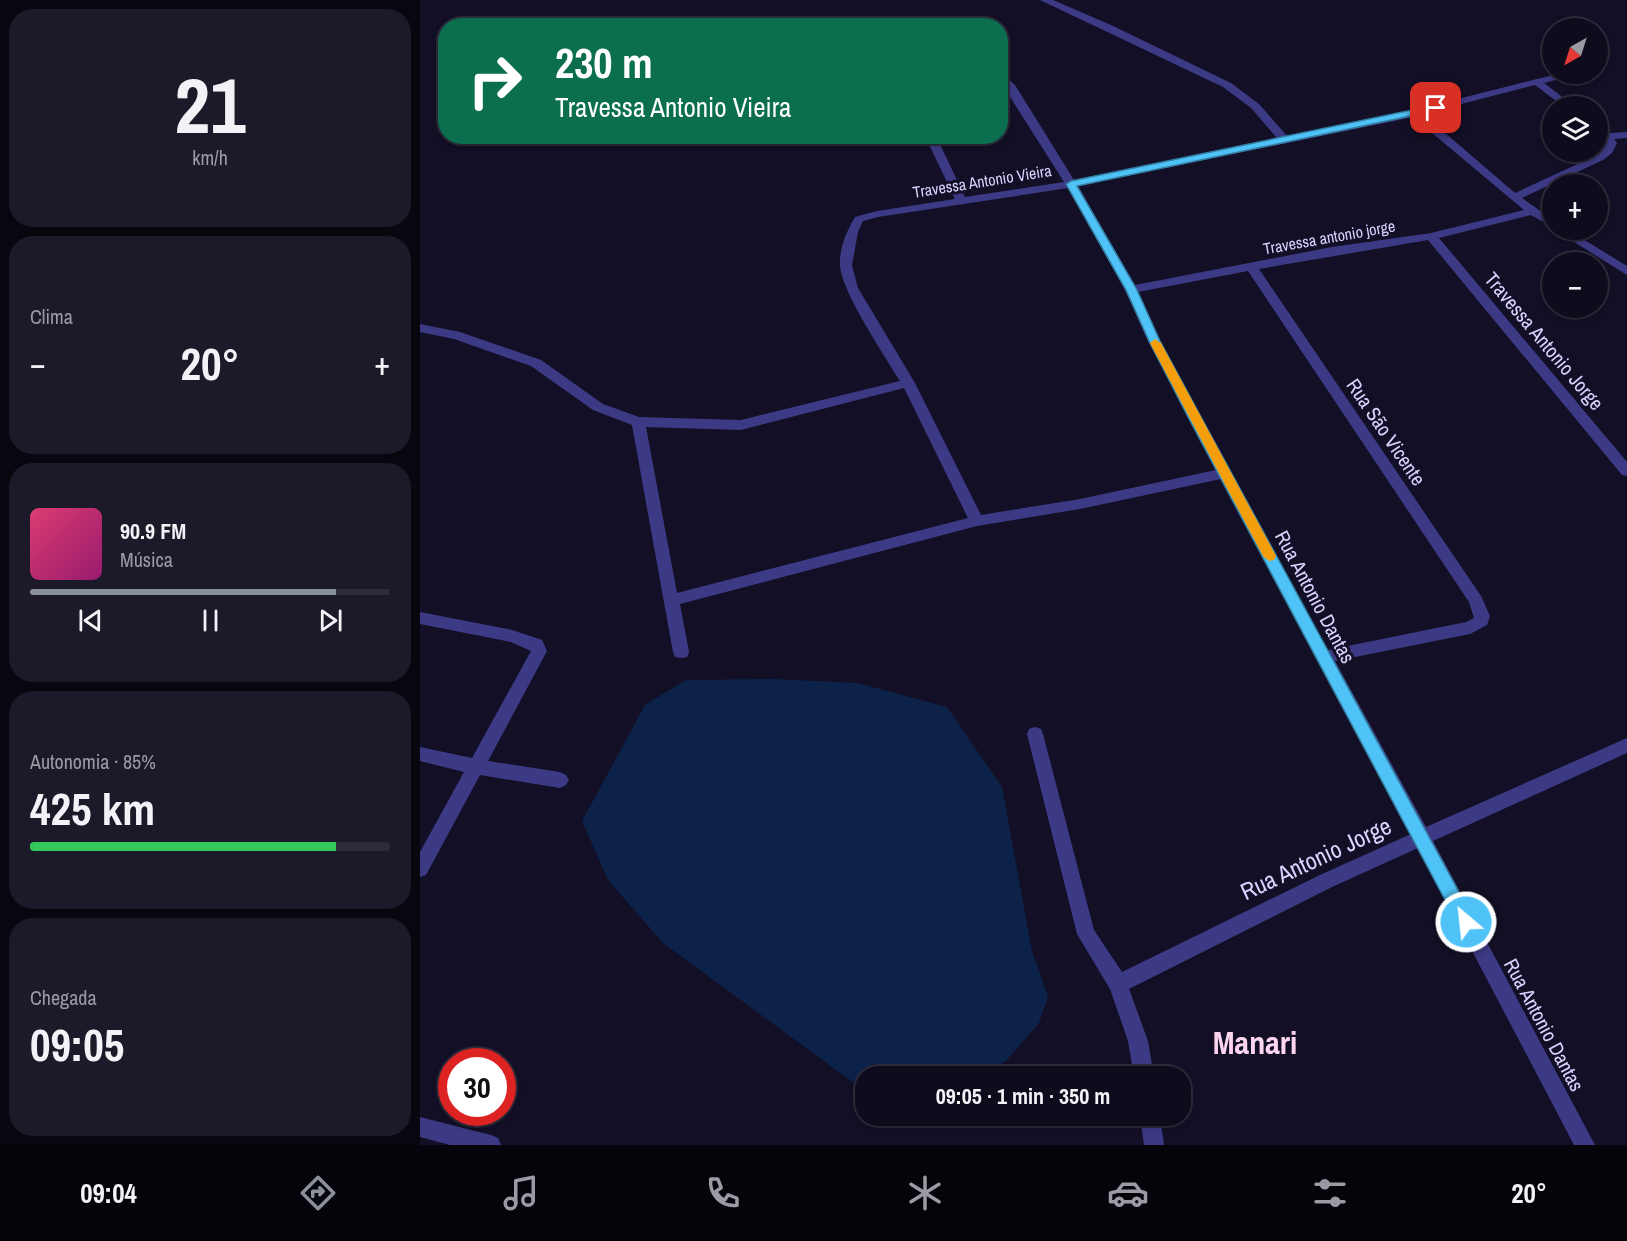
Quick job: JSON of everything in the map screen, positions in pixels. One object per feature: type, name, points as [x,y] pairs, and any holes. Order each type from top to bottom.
[{"type":"street","points":[[1045,0],[1118,32],[1227,85],[1255,106],[1284,140]]},
{"type":"street","name":"Travessa Antonio Vieira","points":[[908,383],[852,288],[846,265],[852,232],[859,219],[961,200],[1071,184],[1415,113],[1542,81]]},
{"type":"street","points":[[1538,82],[1556,96]]},
{"type":"street","name":"Rua Antonio Dantas","points":[[1008,88],[1071,184],[1131,290],[1154,341],[1585,1145]]},
{"type":"street","points":[[1415,113],[1514,198],[1542,217]]},
{"type":"street","points":[[1608,136],[1627,135]]},
{"type":"street","points":[[1608,137],[1612,143],[1608,151]]},
{"type":"street","points":[[934,144],[961,200]]},
{"type":"street","points":[[1514,198],[1590,162]]},
{"type":"street","name":"Travessa antonio jorge","points":[[1131,290],[1332,251],[1431,236],[1533,211]]},
{"type":"street","name":"Travessa Antonio Jorge","points":[[1431,236],[1627,471]]},
{"type":"street","points":[[1577,240],[1627,271]]},
{"type":"street","name":"Rua São Vicente","points":[[1252,268],[1476,600],[1482,621],[1470,628],[1324,657]]},
{"type":"street","points":[[420,328],[456,335],[536,363],[598,407],[638,422],[741,425],[908,383],[977,521]]},
{"type":"street","points":[[638,422],[681,652]]},
{"type":"street","points":[[672,600],[977,521],[1080,504],[1225,473]]},
{"type":"street","points":[[420,618],[512,636],[536,645],[539,651],[420,869]]},
{"type":"street","points":[[1035,734],[1086,934],[1118,984],[1138,1041],[1141,1066]]},
{"type":"street","name":"Rua Antonio Jorge","points":[[1118,984],[1226,929],[1627,745]]},
{"type":"street","points":[[420,753],[477,766],[560,780]]},
{"type":"street","points":[[1151,1126],[1154,1145]]},
{"type":"street","points":[[420,1127],[491,1145]]},
{"type":"water","points":[[775,679],[858,683],[947,707],[1002,787],[1032,951],[1048,997],[1039,1023],[1006,1061],[996,1066],[855,1066],[855,1084],[663,943],[608,880],[582,821],[645,705],[686,680]]},
{"type":"slow traffic","points":[[1155,343],[1269,556]]},
{"type":"district","name":"Manari","points":[[1255,1043]]},
{"type":"route","points":[[1436,108],[1071,184],[1131,290],[1154,341],[1194,417],[1466,922]]}]
